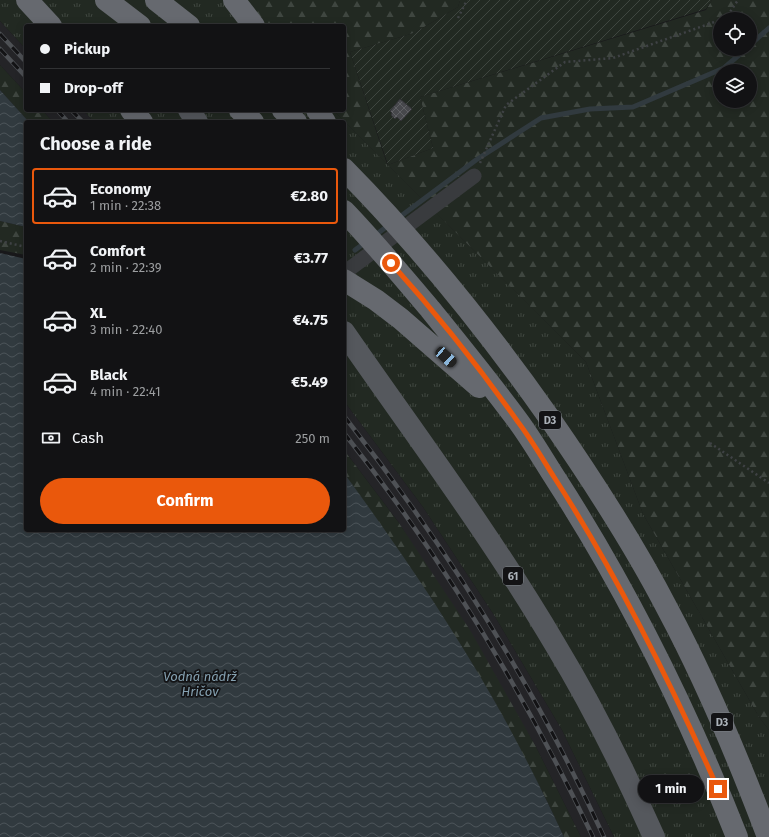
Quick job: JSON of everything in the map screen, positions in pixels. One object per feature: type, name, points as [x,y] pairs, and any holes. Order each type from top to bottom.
[{"type":"highway","points":[[27,0],[49,24]]},
{"type":"highway","points":[[108,0],[138,24]]},
{"type":"highway","points":[[156,0],[186,24]]},
{"type":"highway","points":[[234,0],[252,24]]},
{"type":"highway","points":[[133,112],[140,120]]},
{"type":"highway","points":[[242,112],[251,120]]},
{"type":"highway","points":[[285,112],[294,120]]},
{"type":"highway","name":"D3","points":[[346,171],[377,202],[463,302],[511,364],[576,456],[636,551],[669,610],[712,699],[768,837]]},
{"type":"highway","name":"D3","points":[[346,213],[400,273],[457,342],[519,422],[577,513],[640,625],[684,712],[718,789],[737,837]]},
{"type":"highway","points":[[346,281],[376,300],[401,319],[519,422]]},
{"type":"main road","points":[[108,0],[126,24]]},
{"type":"main road","name":"61","points":[[346,335],[488,538],[557,646],[602,728],[654,837]]},
{"type":"street","points":[[346,272],[474,176]]},
{"type":"path","points":[[458,18],[468,0]]},
{"type":"path","points":[[730,12],[738,0]]},
{"type":"path","points":[[474,176],[506,105],[565,62],[613,58],[713,22]]},
{"type":"path","points":[[0,241],[24,246]]},
{"type":"path","points":[[710,443],[769,483]]},
{"type":"shaded area","points":[[0,21],[24,47],[24,91],[0,65]]},
{"type":"shaded area","points":[[44,112],[85,112],[92,120],[51,120]]},
{"type":"shaded area","points":[[346,404],[423,507],[494,615],[562,730],[614,837],[581,837],[535,745],[399,523],[346,453]]},
{"type":"green space","points":[[0,0],[240,0],[259,24],[24,24],[24,47],[0,21]]},
{"type":"green space","points":[[240,0],[460,0],[458,7],[414,33],[350,52],[387,164],[346,123],[346,120],[343,120],[335,112],[346,112],[346,24],[259,24]]},
{"type":"green space","points":[[460,0],[712,0],[706,9],[420,97],[433,148],[388,165],[350,52],[414,33],[458,7]]},
{"type":"green space","points":[[712,0],[769,0],[769,730],[759,717],[643,514],[586,362],[388,165],[433,148],[420,97],[706,10]]},
{"type":"green space","points":[[0,65],[24,91],[24,112],[44,112],[51,120],[27,120],[0,90]]},
{"type":"green space","points":[[85,112],[335,112],[343,120],[92,120]]},
{"type":"green space","points":[[346,123],[586,362],[643,514],[759,717],[769,730],[769,837],[614,837],[562,730],[494,615],[423,507],[346,404]]},
{"type":"green space","points":[[0,221],[24,227],[24,255],[0,250]]},
{"type":"green space","points":[[346,453],[399,523],[470,630],[535,745],[581,837],[564,837],[543,793],[496,704],[419,581],[346,476]]},
{"type":"water","points":[[0,90],[27,120],[24,120],[24,227],[0,221]]},
{"type":"water","name":"Vodná nádrž Hričov","points":[[0,253],[24,259],[24,532],[346,532],[346,476],[423,586],[460,643],[522,752],[564,837],[0,837]]},
{"type":"building","points":[[400,99],[412,109],[401,121],[397,117],[395,119],[391,115],[392,113],[390,111]]},
{"type":"waterway","points":[[757,39],[769,28]]},
{"type":"waterway","points":[[397,219],[476,160],[541,118],[590,109],[633,107],[724,68],[738,56]]},
{"type":"waterway","points":[[374,236],[389,225]]},
{"type":"waterway","points":[[355,250],[366,242]]},
{"type":"railway","points":[[0,34],[24,60]]},
{"type":"railway","points":[[0,49],[24,75]]},
{"type":"railway","points":[[59,112],[66,120]]},
{"type":"railway","points":[[73,112],[81,120]]},
{"type":"railway","points":[[346,419],[382,465],[418,516],[486,619],[549,726],[604,837]]},
{"type":"railway","points":[[346,436],[415,528],[480,628],[539,731],[593,837]]},
{"type":"route","points":[[391,263],[457,342],[519,422],[577,513],[608,566],[663,668],[718,789]]}]
